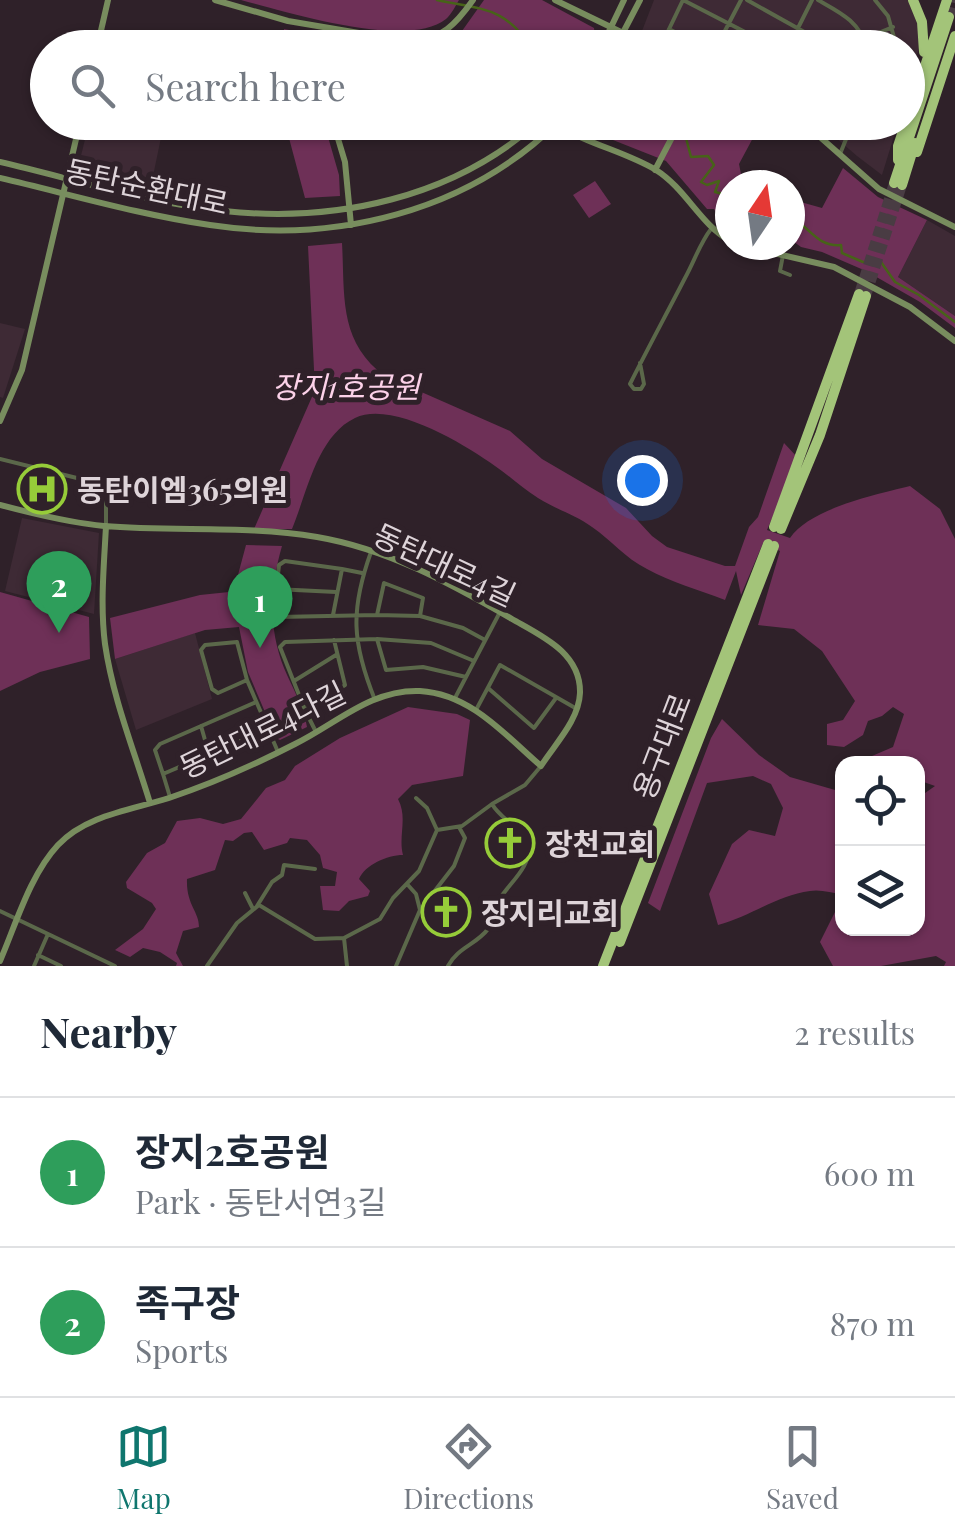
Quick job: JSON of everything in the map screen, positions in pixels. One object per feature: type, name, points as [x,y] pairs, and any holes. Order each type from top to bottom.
[{"type":"highway","points":[[912,0],[922,30]]},
{"type":"highway","points":[[925,59],[947,0]]},
{"type":"highway","points":[[925,102],[952,18]]},
{"type":"highway","points":[[925,129],[955,36]]},
{"type":"highway","points":[[935,100],[955,51]]},
{"type":"highway","points":[[900,140],[900,179]]},
{"type":"highway","points":[[900,179],[913,140]]},
{"type":"highway","points":[[900,179],[921,140]]},
{"type":"highway","points":[[778,528],[862,295]]},
{"type":"highway","name":"용구대로","points":[[607,966],[771,545]]},
{"type":"street","points":[[101,30],[108,0]]},
{"type":"street","points":[[215,0],[343,30]]},
{"type":"street","points":[[448,30],[472,0]]},
{"type":"street","points":[[554,0],[619,30]]},
{"type":"street","points":[[625,30],[640,0]]},
{"type":"street","points":[[669,29],[683,0],[741,30]]},
{"type":"street","points":[[726,30],[744,0],[804,30]]},
{"type":"street","points":[[796,30],[815,0],[850,18],[858,30]]},
{"type":"street","points":[[875,0],[894,30]]},
{"type":"street","points":[[623,2],[622,10],[634,13]]},
{"type":"street","points":[[610,30],[623,2]]},
{"type":"street","points":[[885,30],[893,27]]},
{"type":"street","points":[[0,420],[22,370],[76,140]]},
{"type":"street","points":[[339,140],[346,162],[352,224]]},
{"type":"street","name":"동탄순환대로","points":[[0,162],[222,211],[326,211],[452,181],[515,140]]},
{"type":"street","name":"동탄순환대로","points":[[0,178],[211,225],[304,228],[379,220],[432,204],[468,188],[518,157],[537,140]]},
{"type":"street","points":[[592,140],[655,170],[686,195],[715,232]]},
{"type":"street","points":[[655,170],[670,140]]},
{"type":"street","points":[[823,140],[879,189],[955,227]]},
{"type":"street","points":[[840,154],[846,140]]},
{"type":"street","points":[[376,202],[373,216],[379,220]]},
{"type":"street","points":[[304,228],[325,224],[326,211]]},
{"type":"street","points":[[640,363],[644,384],[634,389],[630,384],[640,363],[711,229]]},
{"type":"street","points":[[782,260],[780,272],[790,275]]},
{"type":"street","points":[[804,260],[834,267],[910,307],[955,341]]},
{"type":"street","points":[[0,459],[98,484],[106,497],[102,599],[105,641],[118,702],[150,803]]},
{"type":"street","name":"동탄대로4길","points":[[0,506],[106,526],[295,534],[371,552],[436,577],[565,654],[579,682],[577,709]]},
{"type":"street","points":[[371,552],[355,615],[356,640],[374,700]]},
{"type":"street","points":[[364,573],[285,561],[279,565],[274,613],[278,617],[420,616],[463,628],[485,640]]},
{"type":"street","points":[[333,615],[342,569]]},
{"type":"street","points":[[377,614],[384,583],[423,598],[420,616]]},
{"type":"street","points":[[275,589],[336,592]]},
{"type":"street","points":[[455,698],[500,612]]},
{"type":"street","points":[[316,733],[292,682],[280,646],[285,642],[376,639],[430,643],[474,662]]},
{"type":"street","points":[[376,639],[386,670],[423,667],[466,677]]},
{"type":"street","points":[[305,710],[345,685],[334,640]]},
{"type":"street","points":[[247,680],[218,692],[212,689],[201,650],[205,646],[237,642],[247,680],[278,752]]},
{"type":"street","points":[[292,682],[336,655]]},
{"type":"street","points":[[437,830],[460,827],[525,785],[577,709],[500,665],[476,710]]},
{"type":"street","points":[[488,688],[534,728],[556,698]]},
{"type":"street","name":"동탄대로4다길","points":[[0,961],[43,865],[66,838],[98,819],[170,797],[278,752],[374,700],[410,692],[455,698],[476,710],[541,766]]},
{"type":"street","points":[[170,797],[157,746],[256,702]]},
{"type":"street","points":[[201,726],[209,754]]},
{"type":"street","points":[[163,774],[268,729]]},
{"type":"street","points":[[245,893],[255,906],[267,907],[285,923],[315,939],[344,938],[380,919],[428,857],[437,830],[427,808],[416,798]]},
{"type":"street","points":[[448,966],[454,954],[490,928],[498,902],[526,864],[524,839],[492,804]]},
{"type":"street","points":[[396,966],[422,907],[462,852],[465,838],[460,827]]},
{"type":"street","points":[[207,966],[237,923],[282,875],[284,865],[315,869]]},
{"type":"street","points":[[407,884],[422,907]]},
{"type":"street","points":[[422,907],[436,910],[438,916]]},
{"type":"street","points":[[0,911],[115,966]]},
{"type":"street","points":[[34,966],[48,933]]},
{"type":"street","points":[[344,938],[348,966]]},
{"type":"street","points":[[38,955],[62,966]]},
{"type":"shaded area","points":[[654,0],[908,0],[920,30],[642,30]]},
{"type":"shaded area","points":[[85,140],[160,140],[152,181],[79,164]]},
{"type":"shaded area","points":[[839,140],[893,140],[882,175]]},
{"type":"shaded area","points":[[927,220],[955,236],[955,316],[898,277]]},
{"type":"shaded area","points":[[0,323],[25,329],[3,398],[0,397]]},
{"type":"shaded area","points":[[22,518],[99,533],[94,614],[5,591]]},
{"type":"shaded area","points":[[195,633],[212,699],[136,730],[115,659]]},
{"type":"green space","points":[[241,0],[459,0],[446,19],[428,28],[376,30]]},
{"type":"green space","points":[[484,0],[542,0],[594,30],[463,30]]},
{"type":"green space","points":[[290,140],[329,140],[339,175],[340,196],[305,198]]},
{"type":"green space","points":[[613,140],[752,140],[739,164],[740,170],[715,170],[715,211],[707,209],[666,161]]},
{"type":"green space","points":[[843,168],[878,197],[927,220],[898,277],[955,316],[955,328],[920,302],[866,271],[805,248],[805,203],[822,208]]},
{"type":"green space","points":[[595,181],[611,204],[589,218],[573,195]]},
{"type":"green space","name":"장지1호공원","points":[[342,243],[345,299],[352,333],[370,363],[385,376],[510,431],[542,459],[626,508],[667,547],[735,566],[749,527],[758,517],[784,443],[798,458],[767,530],[790,538],[828,511],[910,486],[940,509],[955,539],[955,966],[944,966],[946,962],[936,956],[881,966],[833,966],[820,942],[835,912],[835,936],[925,936],[925,793],[935,786],[925,782],[925,756],[872,756],[893,747],[904,714],[893,707],[868,721],[863,735],[844,747],[827,745],[827,724],[843,720],[855,701],[822,651],[794,629],[758,625],[780,551],[763,543],[741,595],[736,571],[725,600],[639,565],[586,523],[538,498],[447,436],[407,419],[370,414],[342,426],[331,438],[315,467],[292,529],[254,529],[315,390],[308,246]]},
{"type":"green space","points":[[246,545],[282,546],[273,592],[275,638],[307,727],[280,740],[248,672],[239,627],[205,630],[115,659],[110,618],[200,595],[229,592],[235,586]]},
{"type":"green space","points":[[0,592],[89,617],[90,659],[40,672],[0,691]]},
{"type":"green space","points":[[408,707],[457,714],[470,720],[463,776],[412,785],[398,799],[403,855],[366,869],[359,879],[370,891],[368,896],[349,901],[339,911],[323,910],[320,886],[335,886],[337,872],[323,868],[320,855],[307,840],[290,838],[287,843],[264,850],[252,832],[244,833],[233,841],[225,840],[215,870],[187,879],[199,927],[183,931],[176,953],[183,966],[176,966],[160,952],[143,948],[130,957],[115,950],[143,929],[156,909],[127,888],[126,882],[147,853],[165,843],[177,821],[200,818],[223,824],[241,819],[266,788],[285,780],[295,766],[340,738]]},
{"type":"green space","points":[[722,719],[759,755],[790,777],[835,790],[835,893],[798,893],[718,925],[709,894],[732,844],[749,830],[775,836],[783,808],[771,784],[753,776],[707,783],[660,911],[648,903],[711,738]]},
{"type":"waterway","points":[[437,0],[491,12],[518,30]]},
{"type":"waterway","points":[[687,140],[691,157],[708,156],[714,165],[701,182],[715,182]]},
{"type":"waterway","name":"용구대로","points":[[805,227],[825,243],[841,245],[842,253],[863,262],[881,262],[895,282],[955,322]]},
{"type":"tunnel","points":[[949,17],[954,0]]},
{"type":"tunnel","points":[[859,294],[894,183]]},
{"type":"tunnel","points":[[866,296],[902,185]]},
{"type":"place","name":"동탄이엠365의원","points":[[42,489]]},
{"type":"place","name":"족구장","points":[[59,633]]},
{"type":"place","name":"장지2호공원","points":[[260,648]]},
{"type":"place","name":"장천교회","points":[[510,843]]},
{"type":"place","name":"장지리교회","points":[[446,912]]}]
